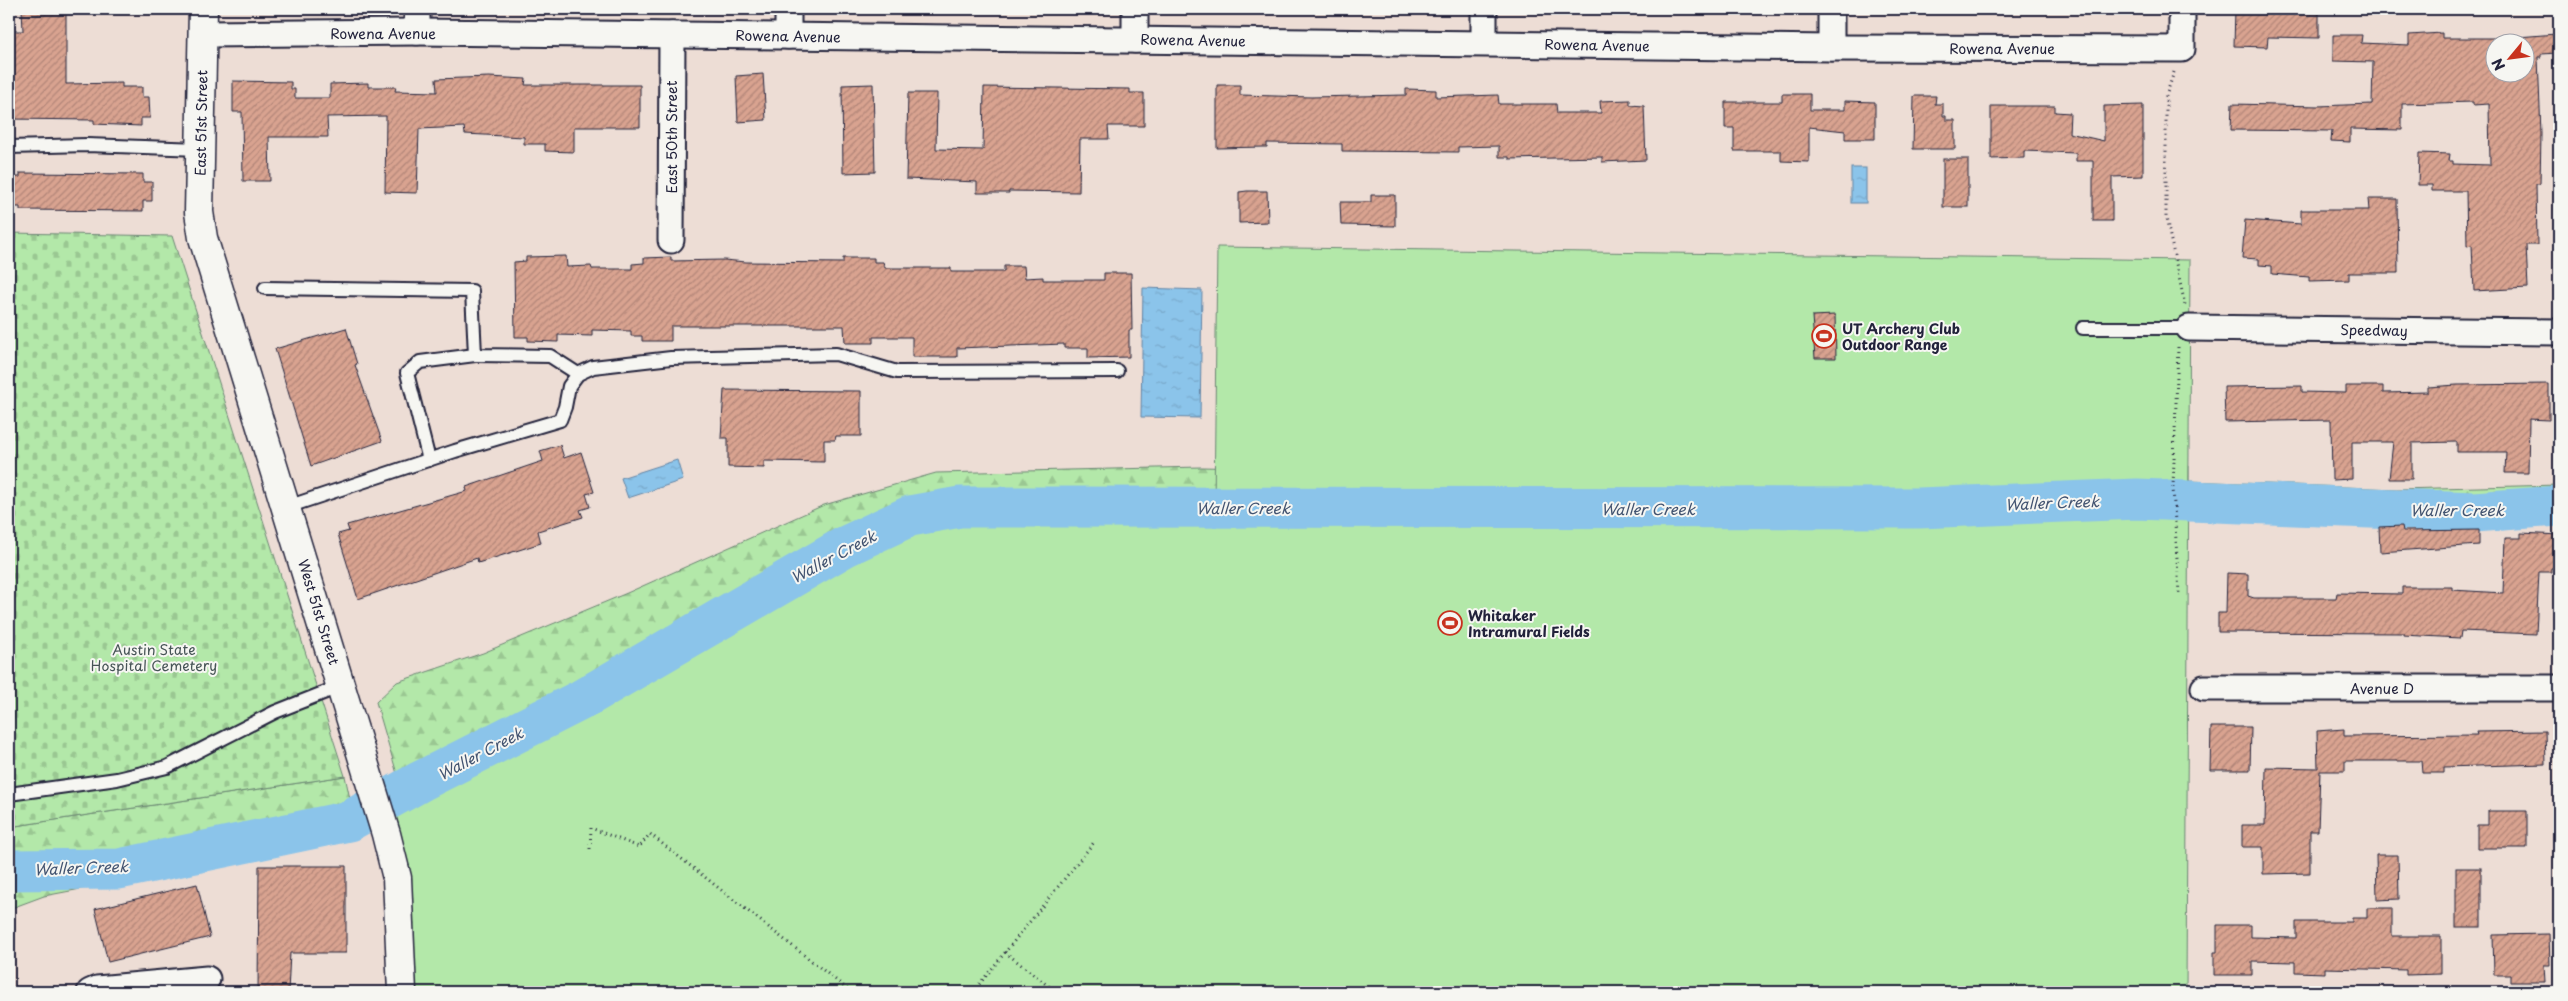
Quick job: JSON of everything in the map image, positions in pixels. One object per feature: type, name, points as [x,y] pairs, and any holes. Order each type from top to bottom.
[{"type":"main road","name":"East 51st Street","points":[[203,21],[199,212],[203,238]]},
{"type":"main road","name":"West 51st Street","points":[[203,238],[386,834],[397,878],[402,992]]},
{"type":"street","points":[[788,9],[788,36]]},
{"type":"street","points":[[1135,40],[1136,9]]},
{"type":"street","points":[[1484,9],[1484,43]]},
{"type":"street","points":[[1831,9],[1831,48]]},
{"type":"street","points":[[2182,9],[2182,49]]},
{"type":"street","name":"Rowena Avenue","points":[[203,21],[417,20],[672,35],[1831,48],[2182,49]]},
{"type":"street","name":"East 50th Street","points":[[671,240],[672,35]]},
{"type":"street","name":"Speedway","points":[[2189,328],[2559,332]]},
{"type":"street","name":"Avenue D","points":[[2204,688],[2559,688]]},
{"type":"street","points":[[90,992],[97,989],[207,979]]},
{"type":"lane","points":[[9,146],[87,145],[200,149]]},
{"type":"lane","points":[[266,288],[472,292],[475,355]]},
{"type":"lane","points":[[2083,328],[2189,328]]},
{"type":"lane","points":[[287,507],[429,460],[560,420],[565,407],[569,386],[578,374],[593,367],[671,358],[836,354],[897,372],[1117,371]]},
{"type":"lane","points":[[429,460],[407,373],[420,362],[475,355],[550,356],[578,374]]},
{"type":"lane","points":[[9,794],[117,780],[167,767],[275,712],[341,686]]},
{"type":"path","points":[[2179,594],[2173,487],[2176,350],[2189,328],[2166,218],[2166,96],[2182,49]]},
{"type":"path","points":[[590,849],[591,828],[639,847],[650,834],[851,992]]},
{"type":"path","points":[[973,992],[1095,841]]},
{"type":"path","points":[[1005,952],[1056,992]]},
{"type":"path","points":[[1048,992],[1051,988]]},
{"type":"green space","name":"Austin State Hospital Cemetery","points":[[9,233],[172,236],[345,776],[9,827]]},
{"type":"green space","name":"Whitaker Intramural Fields","points":[[1217,247],[2190,260],[2186,992],[402,992],[368,777],[421,781],[581,700],[844,547],[910,516],[960,507],[1214,507]]},
{"type":"green space","points":[[2189,466],[2189,481],[2397,489],[2559,485],[2559,524],[2188,516],[2090,545],[414,832],[376,702],[397,682],[483,653],[627,593],[824,505],[936,473],[1201,467],[1633,476]]},
{"type":"green space","points":[[345,776],[357,831],[244,858],[44,896],[9,909],[9,827]]},
{"type":"water","points":[[1851,168],[1866,168],[1866,203],[1851,203]]},
{"type":"water","points":[[1143,288],[1202,290],[1200,418],[1141,417]]},
{"type":"water","points":[[677,460],[683,480],[628,498],[621,478]]},
{"type":"building","points":[[22,9],[66,9],[66,84],[122,83],[122,87],[142,87],[142,97],[149,97],[150,118],[141,118],[141,126],[94,124],[94,120],[9,119],[9,31],[23,31]]},
{"type":"building","points":[[2235,9],[2319,11],[2319,38],[2268,37],[2267,47],[2234,46]]},
{"type":"building","points":[[2442,33],[2442,38],[2486,38],[2486,82],[2536,82],[2536,36],[2556,34],[2558,53],[2541,54],[2541,57],[2538,57],[2541,134],[2540,184],[2536,184],[2537,245],[2526,245],[2528,288],[2474,291],[2472,245],[2467,246],[2466,191],[2432,191],[2432,185],[2418,185],[2419,153],[2450,154],[2449,161],[2453,161],[2453,164],[2490,165],[2489,104],[2473,105],[2473,102],[2402,104],[2402,130],[2350,129],[2350,142],[2331,141],[2332,131],[2231,130],[2232,104],[2318,106],[2372,104],[2373,62],[2333,61],[2333,35],[2362,35],[2361,43],[2409,45],[2409,35]]},
{"type":"building","points":[[763,74],[766,120],[738,122],[736,76]]},
{"type":"building","points":[[489,77],[526,79],[525,85],[640,85],[640,127],[574,127],[574,152],[545,151],[545,144],[524,144],[524,137],[465,134],[464,127],[419,129],[417,193],[385,192],[386,116],[327,117],[328,137],[269,137],[270,181],[243,181],[242,112],[233,112],[233,81],[291,82],[291,89],[295,89],[295,98],[330,98],[330,84],[368,83],[368,87],[396,87],[395,91],[437,92],[436,79]]},
{"type":"building","points":[[873,84],[875,172],[843,173],[842,85]]},
{"type":"building","points":[[1217,85],[1240,85],[1240,95],[1311,97],[1406,95],[1406,89],[1436,90],[1436,97],[1498,95],[1499,104],[1556,104],[1557,113],[1601,113],[1600,101],[1630,100],[1630,105],[1644,106],[1646,160],[1602,162],[1602,157],[1509,159],[1509,157],[1499,157],[1499,146],[1458,147],[1458,152],[1342,151],[1342,144],[1267,143],[1267,147],[1217,148]]},
{"type":"building","points":[[984,87],[1130,89],[1130,93],[1144,93],[1144,126],[1108,126],[1109,139],[1080,139],[1079,192],[1009,191],[1009,193],[977,193],[977,182],[906,179],[908,93],[937,93],[936,149],[983,150]]},
{"type":"building","points":[[1782,94],[1810,94],[1810,110],[1845,110],[1845,101],[1875,102],[1875,139],[1845,139],[1845,131],[1809,127],[1809,162],[1781,161],[1781,151],[1734,151],[1734,128],[1725,128],[1725,102],[1782,102]]},
{"type":"building","points":[[1914,96],[1936,96],[1935,104],[1943,104],[1943,116],[1946,116],[1946,120],[1955,120],[1955,149],[1913,149]]},
{"type":"building","points":[[2143,105],[2143,176],[2112,177],[2112,221],[2093,221],[2093,161],[2076,161],[2076,153],[2024,151],[2024,158],[1991,159],[1991,106],[2055,106],[2055,112],[2070,113],[2069,133],[2104,141],[2104,106]]},
{"type":"building","points":[[1943,159],[1968,159],[1968,207],[1943,207]]},
{"type":"building","points":[[20,173],[143,174],[143,182],[152,182],[152,201],[143,201],[143,211],[20,210],[20,207],[9,207],[9,177],[20,177]]},
{"type":"building","points":[[1267,191],[1268,222],[1239,223],[1239,192]]},
{"type":"building","points":[[1371,195],[1395,195],[1395,226],[1341,225],[1340,202],[1371,202]]},
{"type":"building","points":[[2368,199],[2397,199],[2398,273],[2349,273],[2349,280],[2309,281],[2309,277],[2272,274],[2272,266],[2259,265],[2259,259],[2242,258],[2245,220],[2301,224],[2301,210],[2369,210]]},
{"type":"building","points":[[566,256],[567,267],[591,266],[592,269],[632,269],[632,264],[644,263],[644,258],[671,257],[671,261],[724,260],[843,263],[843,258],[874,258],[874,262],[883,262],[885,268],[951,268],[951,272],[1004,272],[1004,266],[1024,266],[1025,278],[1043,277],[1043,280],[1104,280],[1104,273],[1131,273],[1132,330],[1129,330],[1129,357],[1088,358],[1088,348],[1064,348],[1064,344],[957,348],[957,357],[912,357],[912,337],[873,337],[873,343],[845,343],[844,326],[671,326],[671,341],[642,341],[642,336],[631,336],[631,331],[592,330],[592,336],[558,335],[558,342],[528,341],[528,337],[515,337],[514,262],[526,261],[526,257]]},
{"type":"building","points":[[1835,315],[1836,358],[1815,358],[1812,316]]},
{"type":"building","points":[[346,328],[357,364],[355,365],[382,441],[311,466],[275,349]]},
{"type":"building","points":[[2549,384],[2549,420],[2529,419],[2528,473],[2505,473],[2506,452],[2457,452],[2457,442],[2412,443],[2412,479],[2389,479],[2393,442],[2352,442],[2352,479],[2332,480],[2331,420],[2225,422],[2224,387],[2302,386],[2302,392],[2346,393],[2346,386],[2383,386],[2383,393],[2428,392],[2428,387],[2457,385]]},
{"type":"building","points":[[724,390],[861,391],[861,436],[836,436],[835,440],[824,440],[824,462],[764,461],[764,468],[728,467],[728,438],[721,438]]},
{"type":"building","points":[[560,445],[564,458],[581,452],[594,492],[586,494],[590,507],[580,510],[583,517],[538,531],[541,543],[478,563],[477,558],[358,599],[338,534],[349,531],[347,525],[467,491],[466,487],[543,461],[540,451]]},
{"type":"building","points":[[2402,526],[2403,531],[2479,530],[2479,545],[2380,552],[2379,527]]},
{"type":"building","points":[[2521,533],[2559,535],[2557,568],[2551,568],[2551,572],[2539,572],[2536,634],[2461,631],[2460,638],[2403,635],[2403,633],[2218,632],[2218,613],[2226,613],[2227,573],[2248,574],[2248,596],[2254,598],[2336,598],[2337,593],[2402,594],[2402,587],[2452,587],[2452,590],[2503,593],[2505,538],[2521,538]]},
{"type":"building","points":[[2211,727],[2251,727],[2250,770],[2210,770]]},
{"type":"building","points":[[2344,729],[2344,736],[2477,735],[2476,732],[2545,731],[2546,764],[2444,767],[2444,773],[2422,773],[2421,761],[2345,761],[2345,771],[2320,771],[2318,831],[2310,831],[2310,873],[2263,874],[2263,847],[2242,847],[2242,825],[2265,825],[2266,767],[2318,768],[2317,731]]},
{"type":"building","points":[[2488,811],[2527,811],[2527,848],[2477,848],[2477,825],[2488,825]]},
{"type":"building","points":[[2376,855],[2398,855],[2399,899],[2377,900]]},
{"type":"building","points":[[259,866],[346,866],[346,953],[290,953],[288,992],[258,992]]},
{"type":"building","points":[[2456,868],[2481,868],[2481,927],[2456,927]]},
{"type":"building","points":[[197,884],[210,937],[108,962],[95,909]]},
{"type":"building","points":[[2367,908],[2392,908],[2392,936],[2441,936],[2441,974],[2406,975],[2406,970],[2325,968],[2325,973],[2295,972],[2295,962],[2252,961],[2252,975],[2214,975],[2214,952],[2217,952],[2217,925],[2251,925],[2251,937],[2296,938],[2296,922],[2352,922],[2352,918],[2367,918]]},
{"type":"building","points":[[2549,934],[2550,965],[2544,965],[2545,982],[2511,982],[2511,975],[2494,975],[2493,935]]},
{"type":"waterway","name":"Waller Creek","points":[[9,870],[119,869],[349,821],[421,781],[581,700],[844,547],[910,516],[960,507],[1919,508],[2137,499],[2474,512],[2559,506]]},
{"type":"place","name":"UT Archery Club Outdoor Range","points":[[1824,336]]},
{"type":"place","name":"Whitaker Intramural Fields","points":[[1450,623]]}]
